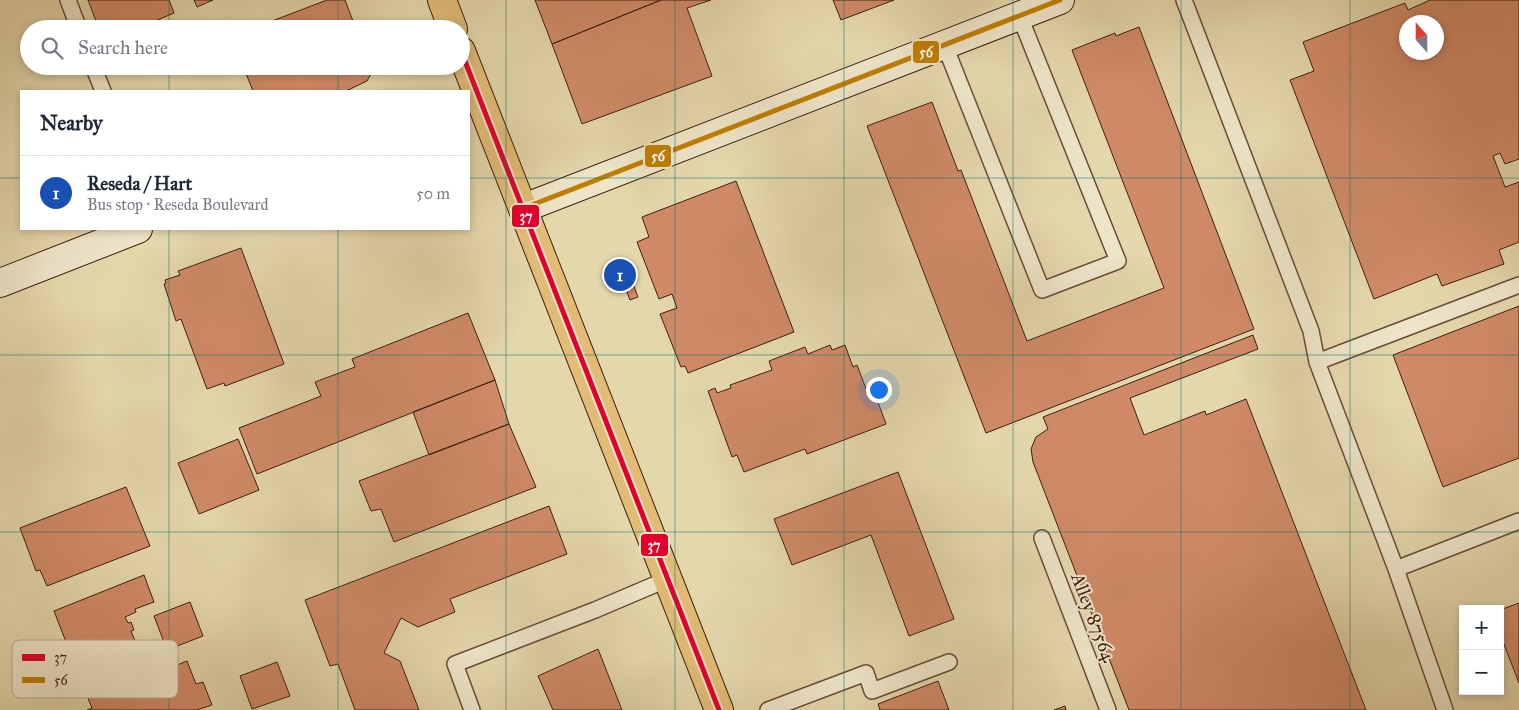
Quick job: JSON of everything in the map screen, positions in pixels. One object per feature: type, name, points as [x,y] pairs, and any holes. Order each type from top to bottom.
[{"type":"main road","points":[[442,0],[450,20]]},
{"type":"main road","points":[[468,75],[475,100],[524,208],[668,579],[713,708]]},
{"type":"street","points":[[524,208],[1060,0]]},
{"type":"street","points":[[0,283],[135,230]]},
{"type":"lane","points":[[68,0],[76,20]]},
{"type":"lane","points":[[1184,0],[1311,331],[1317,362],[1396,569],[1445,710]]},
{"type":"lane","points":[[945,46],[1042,290],[1093,271],[1118,261],[1020,17]]},
{"type":"lane","points":[[97,75],[103,90]]},
{"type":"lane","points":[[1317,362],[1519,285]]},
{"type":"lane","points":[[1396,569],[1519,521]]},
{"type":"lane","name":"Alley 87564","points":[[1042,538],[1108,710]]},
{"type":"lane","points":[[472,710],[455,664],[595,610],[668,579]]},
{"type":"lane","points":[[768,710],[866,673],[872,691],[949,662]]},
{"type":"building","points":[[88,0],[169,0],[174,13],[157,20],[96,20]]},
{"type":"building","points":[[194,0],[213,0],[197,7]]},
{"type":"building","points":[[327,0],[345,0],[353,20],[275,20]]},
{"type":"building","points":[[535,0],[661,0],[552,44]]},
{"type":"building","points":[[661,0],[711,0],[687,8],[712,76],[582,124],[552,44]]},
{"type":"building","points":[[833,0],[894,0],[841,20]]},
{"type":"building","points":[[1430,0],[1519,0],[1519,159],[1505,164],[1500,153],[1493,156],[1505,187],[1519,182],[1519,242],[1499,250],[1504,264],[1442,286],[1437,274],[1374,299],[1290,80],[1314,71],[1303,42],[1405,3],[1408,10]]},
{"type":"building","points":[[1139,27],[1254,329],[986,433],[867,126],[932,102],[958,171],[961,170],[1027,341],[1164,288],[1072,50],[1115,33],[1116,36]]},
{"type":"building","points":[[247,75],[370,75],[367,81],[348,90],[253,90]]},
{"type":"building","points":[[736,181],[794,332],[688,373],[685,366],[681,367],[660,314],[677,308],[672,294],[659,299],[637,242],[649,237],[642,217]]},
{"type":"building","points":[[241,248],[284,364],[225,386],[224,383],[207,389],[181,319],[176,321],[164,284],[166,283],[165,280],[180,275],[178,271]]},
{"type":"building","points":[[630,276],[638,297],[630,300],[622,279]]},
{"type":"building","points":[[1519,306],[1519,458],[1443,487],[1393,355]]},
{"type":"building","points":[[468,313],[495,380],[257,474],[239,428],[321,396],[315,382],[355,367],[352,359]]},
{"type":"building","points":[[1253,335],[1258,349],[1130,398],[1144,435],[1205,411],[1206,415],[1246,399],[1366,710],[1129,710],[1033,462],[1031,449],[1036,437],[1048,429],[1043,417]]},
{"type":"building","points":[[830,345],[832,350],[845,345],[853,367],[857,365],[868,394],[874,391],[886,424],[807,454],[805,449],[744,472],[737,455],[732,457],[708,391],[715,388],[717,393],[731,388],[730,385],[772,370],[769,361],[805,347],[808,354]]},
{"type":"building","points":[[495,380],[509,424],[429,455],[413,412]]},
{"type":"building","points":[[509,424],[536,487],[394,542],[381,509],[371,511],[359,481]]},
{"type":"building","points":[[238,439],[259,490],[199,514],[178,463]]},
{"type":"building","points":[[898,472],[954,619],[909,636],[871,535],[792,565],[774,519]]},
{"type":"building","points":[[126,487],[150,546],[47,586],[40,570],[36,571],[20,528]]},
{"type":"building","points":[[549,506],[567,554],[450,599],[455,612],[418,627],[401,618],[384,653],[400,661],[419,710],[355,710],[338,664],[330,666],[305,600]]},
{"type":"building","points":[[144,575],[154,602],[135,609],[136,612],[125,617],[128,623],[131,622],[134,630],[131,631],[135,640],[65,640],[54,611]]},
{"type":"building","points":[[190,602],[203,636],[178,646],[178,640],[163,640],[154,616]]},
{"type":"building","points":[[1519,603],[1519,683],[1504,644],[1504,609]]},
{"type":"building","points":[[598,649],[622,710],[553,710],[538,676]]},
{"type":"building","points":[[187,661],[196,684],[203,682],[212,705],[197,710],[87,710],[92,708],[88,698],[178,698],[178,665]]},
{"type":"building","points":[[277,662],[290,696],[252,709],[240,676]]},
{"type":"building","points":[[938,681],[949,710],[880,710],[878,704]]},
{"type":"building","points":[[1065,706],[1066,710],[1054,710]]},
{"type":"transit line","name":"56","points":[[524,208],[1060,0]]},
{"type":"transit line","name":"37","points":[[470,74],[719,710]]},
{"type":"place","name":"Reseda / Hart","points":[[620,275]]}]
